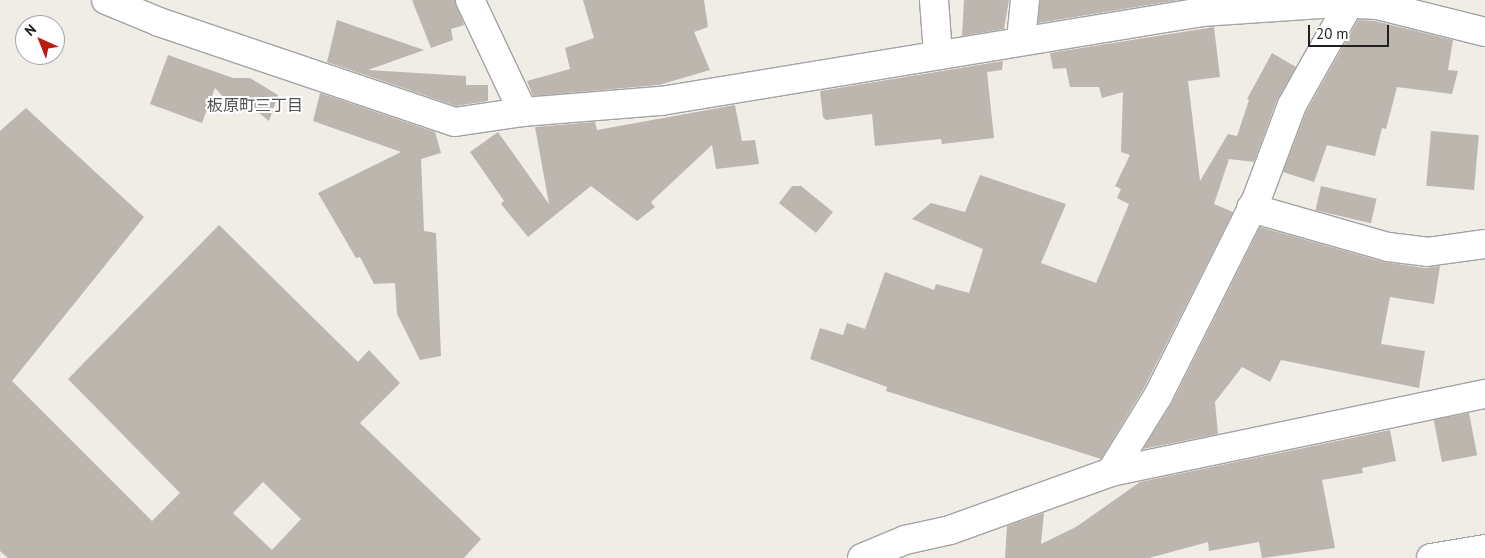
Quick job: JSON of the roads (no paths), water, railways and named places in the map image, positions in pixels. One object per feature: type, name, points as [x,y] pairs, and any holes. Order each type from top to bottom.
[{"type":"street","points":[[106,0],[159,22],[454,122],[523,112],[662,101],[1021,40],[1202,12],[1350,4],[1377,5],[1485,32]]},
{"type":"street","points":[[470,0],[523,112]]},
{"type":"street","points":[[934,0],[938,54]]},
{"type":"street","points":[[1021,40],[1025,0]]},
{"type":"street","points":[[1111,472],[1158,396],[1251,208],[1292,106],[1350,4]]},
{"type":"street","points":[[1251,208],[1388,247],[1427,252],[1485,244]]},
{"type":"street","points":[[862,558],[905,540],[950,530],[1111,472],[1485,394]]},
{"type":"street","points":[[1431,558],[1485,549]]},
{"type":"district","name":"板原町三丁目","points":[[255,105]]}]
